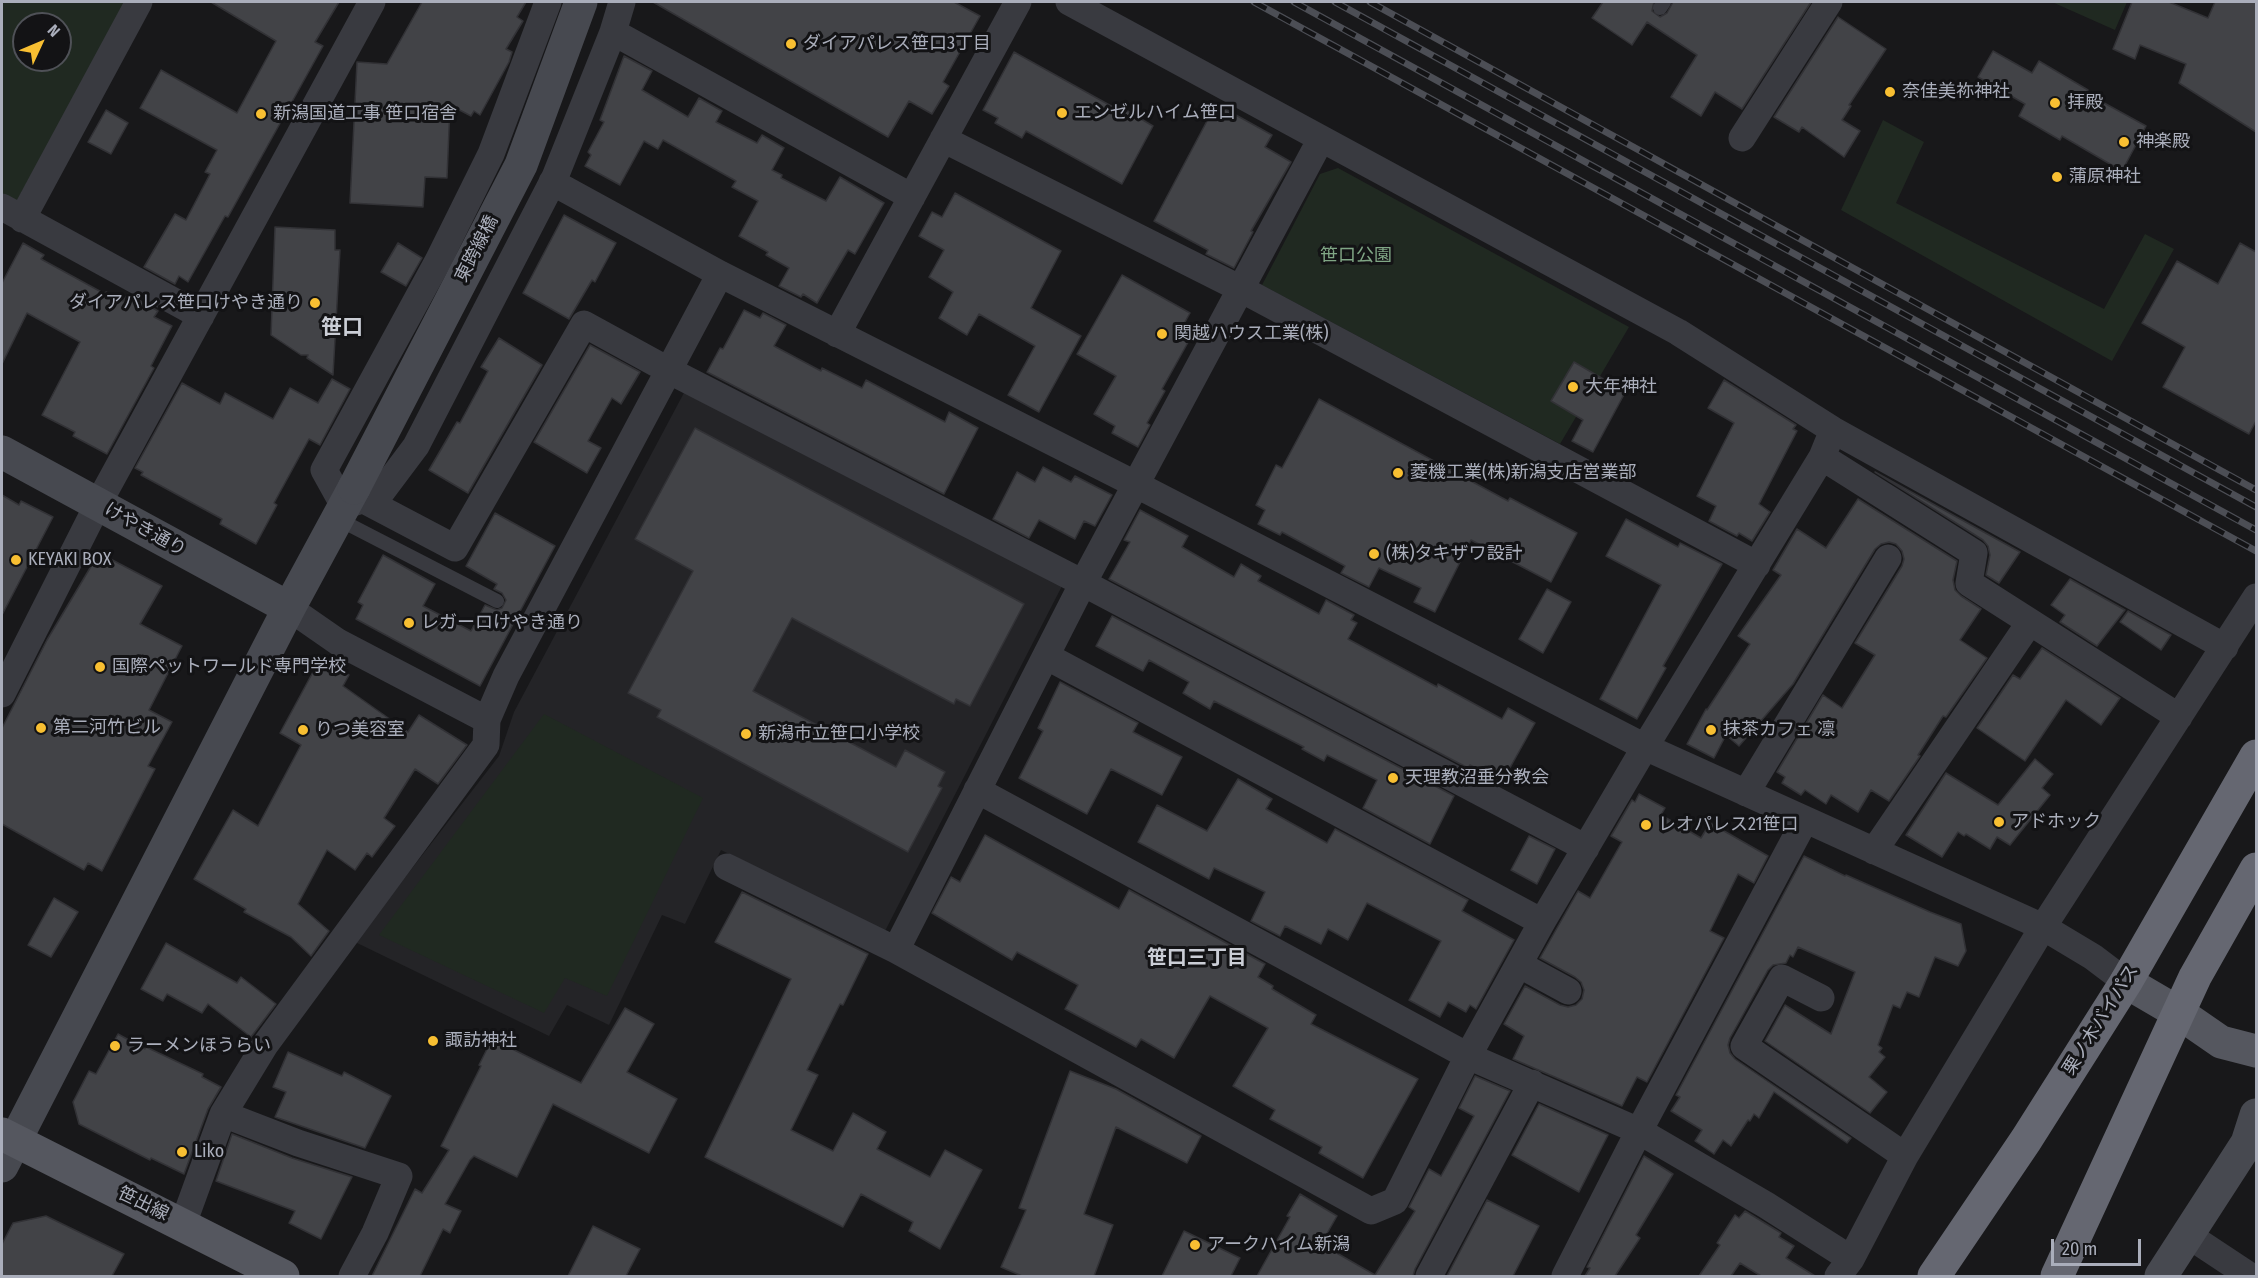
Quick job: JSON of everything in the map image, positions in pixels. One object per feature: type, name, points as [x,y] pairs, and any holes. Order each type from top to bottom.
[{"type":"highway","name":"栗ノ木バイパス","points":[[1934,1276],[2026,1140],[2126,982],[2256,756]]},
{"type":"highway","points":[[2057,1276],[2196,978],[2256,869]]},
{"type":"main road","points":[[2126,982],[2179,1013],[2221,1042],[2256,1051]]},
{"type":"main road","name":"笹出線","points":[[6,1147],[183,1224],[284,1276]]},
{"type":"street","points":[[139,2],[12,213],[201,316]]},
{"type":"street","points":[[3,687],[98,504],[372,2]]},
{"type":"street","points":[[548,2],[501,158],[438,261],[324,470],[350,503],[455,548],[584,324],[668,370],[1083,583],[1586,848]]},
{"type":"street","name":"東跨線橋","points":[[6,1147],[289,608],[350,503],[521,165],[581,2]]},
{"type":"street","points":[[350,503],[380,494],[416,446],[542,177],[613,32],[622,2]]},
{"type":"street","points":[[837,333],[1018,2]]},
{"type":"street","points":[[1069,2],[1678,333],[1833,430],[2225,647]]},
{"type":"street","points":[[1742,138],[1828,2]]},
{"type":"street","points":[[613,32],[912,196]]},
{"type":"street","points":[[943,139],[1241,289],[1757,565]]},
{"type":"street","points":[[896,950],[1135,484],[1322,139]]},
{"type":"street","points":[[542,177],[720,274],[1135,484],[1644,747],[2043,927],[2093,957],[2126,982]]},
{"type":"street","points":[[183,1224],[223,1114],[264,1044],[486,745],[487,720],[506,676],[720,274]]},
{"type":"street","points":[[727,867],[896,950],[1371,1211],[1395,1201],[1468,1056],[1542,922],[1644,747],[1822,457],[1833,430]]},
{"type":"street","name":"けやき通り","points":[[2,452],[289,608]]},
{"type":"street","points":[[1822,457],[1974,553],[1969,583],[2179,717]]},
{"type":"street","points":[[1746,793],[1888,558]]},
{"type":"street","points":[[977,790],[1468,1056],[1639,1131],[1766,1205],[1844,1268],[1905,1156],[2043,927],[2256,597]]},
{"type":"street","points":[[289,608],[338,642],[487,720]]},
{"type":"street","points":[[1874,851],[2030,622]]},
{"type":"street","points":[[1046,656],[1542,922]]},
{"type":"street","points":[[1565,1276],[1639,1131],[1805,820]]},
{"type":"street","points":[[1520,965],[1568,991]]},
{"type":"street","points":[[1821,998],[1782,978],[1744,1046],[1905,1156]]},
{"type":"street","points":[[1429,1276],[1532,1083]]},
{"type":"street","points":[[223,1114],[298,1143],[399,1176],[375,1233],[352,1276]]},
{"type":"street","points":[[2161,1276],[2247,1143],[2256,1115]]},
{"type":"street","points":[[2188,1235],[2250,1276]]},
{"type":"lane","points":[[501,158],[542,177]]},
{"type":"lane","points":[[350,503],[497,601]]},
{"type":"shaded area","name":"新潟市立笹口小学校","points":[[686,389],[1063,584],[885,931],[721,850],[685,924],[662,915],[609,1025],[567,1005],[549,1036],[355,942],[499,756],[514,712]]},
{"type":"green space","points":[[2,2],[128,2],[16,202],[2,194]]},
{"type":"green space","points":[[2052,2],[2127,2],[2115,30]]},
{"type":"green space","points":[[1883,120],[1924,142],[1896,203],[2104,309],[2145,234],[2174,249],[2112,361],[1841,210]]},
{"type":"green space","name":"笹口公園","points":[[1338,168],[1629,327],[1560,444],[1262,285],[1320,174]]},
{"type":"green space","points":[[544,714],[703,798],[607,996],[565,978],[544,1013],[379,935]]},
{"type":"building","points":[[211,2],[339,2],[315,42],[323,46],[228,217],[225,216],[188,282],[179,276],[175,284],[144,267],[175,214],[186,220],[210,174],[205,172],[217,150],[140,108],[161,70],[237,113],[276,41]]},
{"type":"building","points":[[422,2],[526,2],[517,17],[523,21],[506,49],[512,52],[509,62],[480,115],[474,111],[471,116],[450,105],[447,178],[425,177],[423,207],[350,203],[357,62],[387,64]]},
{"type":"building","points":[[653,2],[954,2],[980,16],[943,82],[949,86],[932,114],[909,101],[888,137]]},
{"type":"building","points":[[1603,2],[1654,2],[1652,11],[1660,17],[1667,13],[1673,2],[1811,2],[1742,109],[1715,92],[1701,116],[1671,97],[1697,55],[1647,22],[1632,45],[1592,18]]},
{"type":"building","points":[[2132,2],[2169,2],[2208,18],[2215,2],[2256,2],[2256,132],[2179,83],[2186,64],[2140,45],[2135,59],[2113,49]]},
{"type":"building","points":[[1838,17],[1886,49],[1849,105],[1851,106],[1842,120],[1860,131],[1844,157],[1802,127],[1799,132],[1774,117]]},
{"type":"building","points":[[1993,51],[2032,73],[2039,61],[2088,90],[2086,93],[2146,126],[2122,171],[2062,136],[2060,140],[2019,116],[2025,104],[1978,77]]},
{"type":"building","name":"エンゼルハイム笹口","points":[[1014,52],[1122,112],[1124,109],[1153,126],[1122,184],[1026,131],[1022,138],[995,123],[998,118],[983,110]]},
{"type":"building","points":[[624,56],[652,71],[642,90],[688,117],[699,98],[722,111],[716,122],[757,143],[762,135],[784,148],[772,170],[782,175],[781,178],[826,201],[840,177],[884,203],[855,254],[848,250],[817,303],[803,294],[801,297],[779,286],[789,268],[766,255],[768,252],[739,236],[758,201],[732,187],[736,181],[663,140],[658,149],[644,141],[620,185],[585,166],[591,155],[588,152],[604,122],[600,120]]},
{"type":"building","points":[[1216,104],[1272,135],[1265,147],[1291,162],[1251,231],[1253,232],[1234,268],[1206,254],[1208,250],[1154,221]]},
{"type":"building","points":[[106,110],[128,123],[111,154],[88,142]]},
{"type":"building","points":[[955,193],[1061,251],[1031,308],[1081,336],[1039,412],[1008,395],[1035,346],[979,314],[967,335],[939,318],[953,292],[929,277],[944,250],[919,236],[932,212],[942,217]]},
{"type":"building","points":[[564,215],[616,243],[595,282],[592,280],[569,319],[523,293]]},
{"type":"building","name":"ダイアパレス笹口けやき通り","points":[[275,227],[335,230],[335,250],[340,250],[333,375],[307,358],[308,355],[301,355],[271,335]]},
{"type":"building","points":[[23,243],[44,255],[41,259],[105,294],[106,292],[123,301],[128,294],[158,311],[154,317],[172,326],[151,366],[154,368],[107,454],[73,436],[75,432],[42,415],[80,342],[27,313],[2,364],[2,283]]},
{"type":"building","points":[[398,243],[422,258],[406,286],[381,272]]},
{"type":"building","points":[[2240,243],[2256,252],[2256,421],[2249,434],[2163,387],[2185,347],[2142,323],[2177,261],[2218,284]]},
{"type":"building","points":[[1122,275],[1190,313],[1180,331],[1191,337],[1162,389],[1165,391],[1147,423],[1150,425],[1138,447],[1112,433],[1115,426],[1094,414],[1116,376],[1077,354]]},
{"type":"building","points":[[744,310],[760,318],[763,313],[786,325],[774,346],[821,371],[822,368],[862,388],[866,380],[945,422],[949,412],[978,428],[944,494],[707,372],[720,348],[723,349]]},
{"type":"building","points":[[499,338],[542,365],[468,493],[429,470],[457,422],[460,423],[488,371],[481,367]]},
{"type":"building","points":[[590,345],[640,372],[621,404],[612,398],[588,441],[601,448],[587,473],[534,442]]},
{"type":"building","points":[[1574,362],[1605,380],[1606,378],[1627,389],[1593,452],[1572,441],[1583,420],[1551,401]]},
{"type":"building","points":[[332,379],[350,389],[320,445],[309,439],[274,503],[277,505],[256,544],[220,524],[222,519],[141,475],[143,472],[135,468],[182,383],[220,404],[225,393],[273,419],[290,388],[318,403]]},
{"type":"building","points":[[1724,380],[1796,425],[1793,429],[1797,431],[1759,504],[1770,512],[1752,541],[1709,521],[1716,506],[1697,496],[1734,423],[1708,408]]},
{"type":"building","points":[[1319,399],[1508,501],[1510,498],[1577,533],[1551,582],[1471,540],[1435,612],[1414,602],[1421,588],[1379,568],[1369,587],[1341,573],[1345,566],[1282,532],[1280,535],[1258,524],[1265,510],[1256,505],[1276,465],[1282,468]]},
{"type":"building","points":[[695,428],[1024,604],[970,706],[956,699],[954,704],[792,618],[753,691],[896,767],[905,750],[945,772],[938,786],[942,788],[908,852],[657,717],[661,710],[628,693],[693,571],[635,539]]},
{"type":"building","points":[[1043,467],[1071,482],[1075,476],[1112,495],[1095,526],[1084,521],[1075,539],[1039,520],[1029,538],[993,519],[1017,472],[1035,482]]},
{"type":"building","points":[[1875,472],[2020,552],[1999,583],[1986,575],[1990,555],[1988,546],[1983,540]]},
{"type":"building","name":"KEYAKI BOX","points":[[2,495],[19,505],[21,501],[53,517],[2,615]]},
{"type":"building","points":[[1858,499],[1957,561],[1953,580],[1955,590],[1981,609],[1960,640],[1987,658],[1946,717],[1943,716],[1918,755],[1920,756],[1889,801],[1871,790],[1858,812],[1831,795],[1826,804],[1805,790],[1801,795],[1782,783],[1785,777],[1777,772],[1823,695],[1842,708],[1875,655],[1855,643],[1902,566],[1904,559],[1902,551],[1896,544],[1889,542],[1875,549],[1793,684],[1739,746],[1726,735],[1714,758],[1687,744],[1706,709],[1750,644],[1738,636],[1781,575],[1773,570],[1797,529],[1826,548]]},
{"type":"building","points":[[1140,510],[1188,536],[1182,547],[1234,577],[1241,564],[1261,576],[1258,581],[1319,614],[1326,600],[1354,615],[1351,620],[1357,623],[1348,639],[1437,687],[1438,684],[1502,719],[1508,708],[1535,723],[1502,782],[1470,765],[1468,768],[1109,579],[1130,542],[1124,540]]},
{"type":"building","name":"レガーロけやき通り","points":[[495,513],[555,546],[480,686],[356,619],[363,605],[358,602],[383,555],[435,584],[423,606],[471,631],[485,605],[497,610],[502,608],[506,600],[502,593],[494,589],[497,584],[466,566]]},
{"type":"building","points":[[1626,519],[1678,547],[1680,543],[1722,564],[1663,666],[1666,668],[1637,719],[1600,699],[1661,585],[1606,556]]},
{"type":"building","points":[[99,553],[162,586],[140,624],[182,646],[149,710],[172,722],[148,766],[155,769],[102,871],[88,863],[84,870],[2,824],[2,728],[47,640]]},
{"type":"building","points":[[2070,579],[2125,610],[2097,646],[2060,622],[2065,615],[2051,605]]},
{"type":"building","points":[[1547,589],[1571,602],[1543,653],[1519,639]]},
{"type":"building","points":[[2128,611],[2171,635],[2161,650],[2120,622]]},
{"type":"building","points":[[1112,616],[1454,796],[1430,844],[1363,808],[1377,780],[1327,755],[1324,761],[1302,749],[1304,747],[1214,701],[1210,709],[1183,693],[1189,682],[1149,660],[1143,671],[1096,646]]},
{"type":"building","points":[[2042,648],[2120,698],[2101,725],[2066,700],[2025,761],[1977,728],[2013,675],[2020,679]]},
{"type":"building","points":[[320,659],[349,675],[343,686],[408,732],[419,715],[467,745],[438,784],[415,769],[384,818],[395,826],[372,857],[367,853],[355,870],[327,850],[298,904],[329,931],[311,956],[291,937],[244,912],[246,909],[194,879],[233,810],[258,826],[301,745],[280,733]]},
{"type":"building","points":[[1060,682],[1138,723],[1133,732],[1182,757],[1162,795],[1111,769],[1087,814],[1019,778],[1043,731],[1038,728]]},
{"type":"building","points":[[2035,759],[2053,774],[2042,788],[2050,795],[2010,845],[1997,837],[1990,849],[1966,834],[1964,836],[1958,832],[1942,857],[1906,835],[1946,773],[1998,805]]},
{"type":"building","points":[[1238,779],[1272,799],[1266,809],[1327,843],[1335,829],[1468,900],[1462,911],[1514,940],[1476,1009],[1470,1005],[1466,1012],[1448,1002],[1440,1017],[1409,1000],[1441,941],[1367,903],[1348,940],[1328,929],[1321,944],[1285,926],[1280,936],[1251,921],[1265,892],[1214,868],[1209,879],[1138,842],[1157,805],[1207,831]]},
{"type":"building","points":[[1639,794],[1665,808],[1661,815],[1701,838],[1710,823],[1768,856],[1754,883],[1738,874],[1710,931],[1724,938],[1647,1082],[1637,1077],[1622,1106],[1513,1059],[1524,1036],[1504,1024],[1525,986],[1568,1007],[1576,1005],[1582,999],[1584,990],[1581,982],[1540,958],[1578,891],[1590,898],[1622,842],[1611,836],[1632,800],[1635,802]]},
{"type":"building","points":[[985,835],[1119,909],[1129,890],[1265,964],[1258,977],[1273,986],[1272,989],[1316,1015],[1311,1024],[1418,1079],[1363,1178],[1319,1153],[1322,1147],[1270,1119],[1275,1110],[1233,1086],[1268,1028],[1210,996],[1174,1058],[1141,1039],[1136,1047],[1065,1009],[1078,985],[1017,952],[1012,960],[932,913],[951,877],[960,882]]},
{"type":"building","points":[[1529,836],[1555,849],[1537,884],[1511,870]]},
{"type":"building","points":[[1804,856],[1845,876],[1961,924],[1966,951],[1958,966],[1935,957],[1919,997],[1907,992],[1900,1008],[1893,1005],[1878,1045],[1882,1048],[1879,1052],[1885,1057],[1869,1077],[1887,1092],[1870,1113],[1765,1041],[1785,1005],[1831,1034],[1855,972],[1798,947],[1793,957],[1790,955],[1786,963],[1773,965],[1730,1038],[1728,1045],[1730,1053],[1735,1059],[1851,1138],[1847,1143],[1774,1092],[1759,1118],[1754,1114],[1731,1146],[1723,1140],[1714,1154],[1695,1141],[1702,1130],[1671,1111],[1680,1097],[1676,1095]]},
{"type":"building","points":[[742,892],[868,954],[807,1070],[818,1075],[791,1130],[833,1151],[853,1113],[886,1132],[877,1149],[930,1177],[945,1150],[982,1170],[940,1249],[909,1231],[913,1222],[861,1194],[843,1227],[705,1157],[791,979],[715,942]]},
{"type":"building","points":[[54,898],[78,912],[51,957],[28,945]]},
{"type":"building","points":[[166,943],[237,983],[241,977],[276,1004],[251,1037],[208,1004],[202,1013],[167,994],[163,1001],[141,989]]},
{"type":"building","points":[[625,1008],[654,1024],[627,1072],[677,1099],[649,1153],[553,1104],[517,1177],[474,1156],[470,1160],[445,1204],[461,1211],[450,1233],[443,1229],[420,1276],[372,1276],[415,1189],[422,1193],[449,1150],[441,1146],[492,1039],[581,1083]]},
{"type":"building","points":[[118,1034],[145,1049],[146,1047],[203,1074],[202,1077],[221,1087],[208,1109],[184,1174],[151,1158],[150,1160],[79,1124],[73,1102],[89,1071],[96,1074]]},
{"type":"building","points":[[288,1052],[342,1076],[344,1072],[391,1096],[365,1148],[275,1117],[286,1092],[273,1087]]},
{"type":"building","points":[[1070,1071],[1116,1089],[1201,1136],[1187,1163],[1116,1127],[1084,1214],[1113,1225],[1094,1276],[1022,1276],[1001,1267],[1026,1210],[1019,1208]]},
{"type":"building","points":[[1475,1076],[1510,1091],[1413,1276],[1257,1276],[1290,1217],[1287,1216],[1300,1194],[1337,1216],[1321,1244],[1375,1275],[1415,1211],[1409,1207],[1429,1169],[1441,1176],[1474,1116],[1459,1108]]},
{"type":"building","points":[[1539,1104],[1608,1135],[1579,1192],[1512,1155]]},
{"type":"building","points":[[232,1134],[292,1158],[352,1177],[321,1239],[289,1223],[295,1211],[216,1181]]},
{"type":"building","points":[[1644,1156],[1673,1174],[1636,1235],[1640,1238],[1615,1276],[1585,1276],[1590,1268],[1587,1267]]},
{"type":"building","points":[[1487,1200],[1539,1226],[1513,1276],[1447,1276]]},
{"type":"building","points":[[1745,1211],[1781,1233],[1779,1237],[1794,1246],[1786,1258],[1815,1276],[1761,1276],[1740,1263],[1731,1276],[1699,1276],[1720,1245],[1717,1243],[1735,1215],[1739,1218]]},
{"type":"building","points":[[46,1216],[124,1254],[112,1276],[2,1276],[2,1244],[13,1223]]},
{"type":"building","points":[[593,1226],[640,1249],[626,1276],[568,1276]]},
{"type":"building","name":"アークハイム新潟","points":[[1184,1231],[1240,1258],[1231,1276],[1162,1276]]},
{"type":"railway","points":[[1254,2],[2256,551]]},
{"type":"railway","points":[[1294,2],[2256,530]]},
{"type":"railway","points":[[1335,2],[2256,507]]},
{"type":"railway","points":[[1370,2],[2256,490]]},
{"type":"place","name":"ダイアパレス笹口3丁目","points":[[791,44]]},
{"type":"place","name":"奈佳美祢神社","points":[[1890,92]]},
{"type":"place","name":"拝殿","points":[[2055,103]]},
{"type":"place","name":"エンゼルハイム笹口","points":[[1062,113]]},
{"type":"place","name":"新潟国道工事 笹口宿舎","points":[[261,114]]},
{"type":"place","name":"神楽殿","points":[[2124,142]]},
{"type":"place","name":"蒲原神社","points":[[2057,177]]},
{"type":"place","name":"ダイアパレス笹口けやき通り","points":[[315,303]]},
{"type":"place","name":"関越ハウス工業(株)","points":[[1162,334]]},
{"type":"place","name":"大年神社","points":[[1573,387]]},
{"type":"place","name":"菱機工業(株)新潟支店営業部","points":[[1398,473]]},
{"type":"place","name":"(株)タキザワ設計","points":[[1374,554]]},
{"type":"place","name":"KEYAKI BOX","points":[[16,560]]},
{"type":"place","name":"レガーロけやき通り","points":[[409,623]]},
{"type":"place","name":"国際ペットワールド専門学校","points":[[100,667]]},
{"type":"place","name":"第二河竹ビル","points":[[41,728]]},
{"type":"place","name":"りつ美容室","points":[[303,730]]},
{"type":"place","name":"抹茶カフェ 凛","points":[[1711,730]]},
{"type":"place","name":"新潟市立笹口小学校","points":[[746,734]]},
{"type":"place","name":"天理教沼垂分教会","points":[[1393,778]]},
{"type":"place","name":"アドホック","points":[[1999,822]]},
{"type":"place","name":"レオパレス21笹口","points":[[1646,825]]},
{"type":"place","name":"諏訪神社","points":[[433,1041]]},
{"type":"place","name":"ラーメンほうらい","points":[[115,1046]]},
{"type":"place","name":"Liko","points":[[182,1152]]},
{"type":"place","name":"アークハイム新潟","points":[[1195,1245]]},
{"type":"district","name":"笹口","points":[[342,328]]},
{"type":"district","name":"笹口三丁目","points":[[1197,958]]}]
